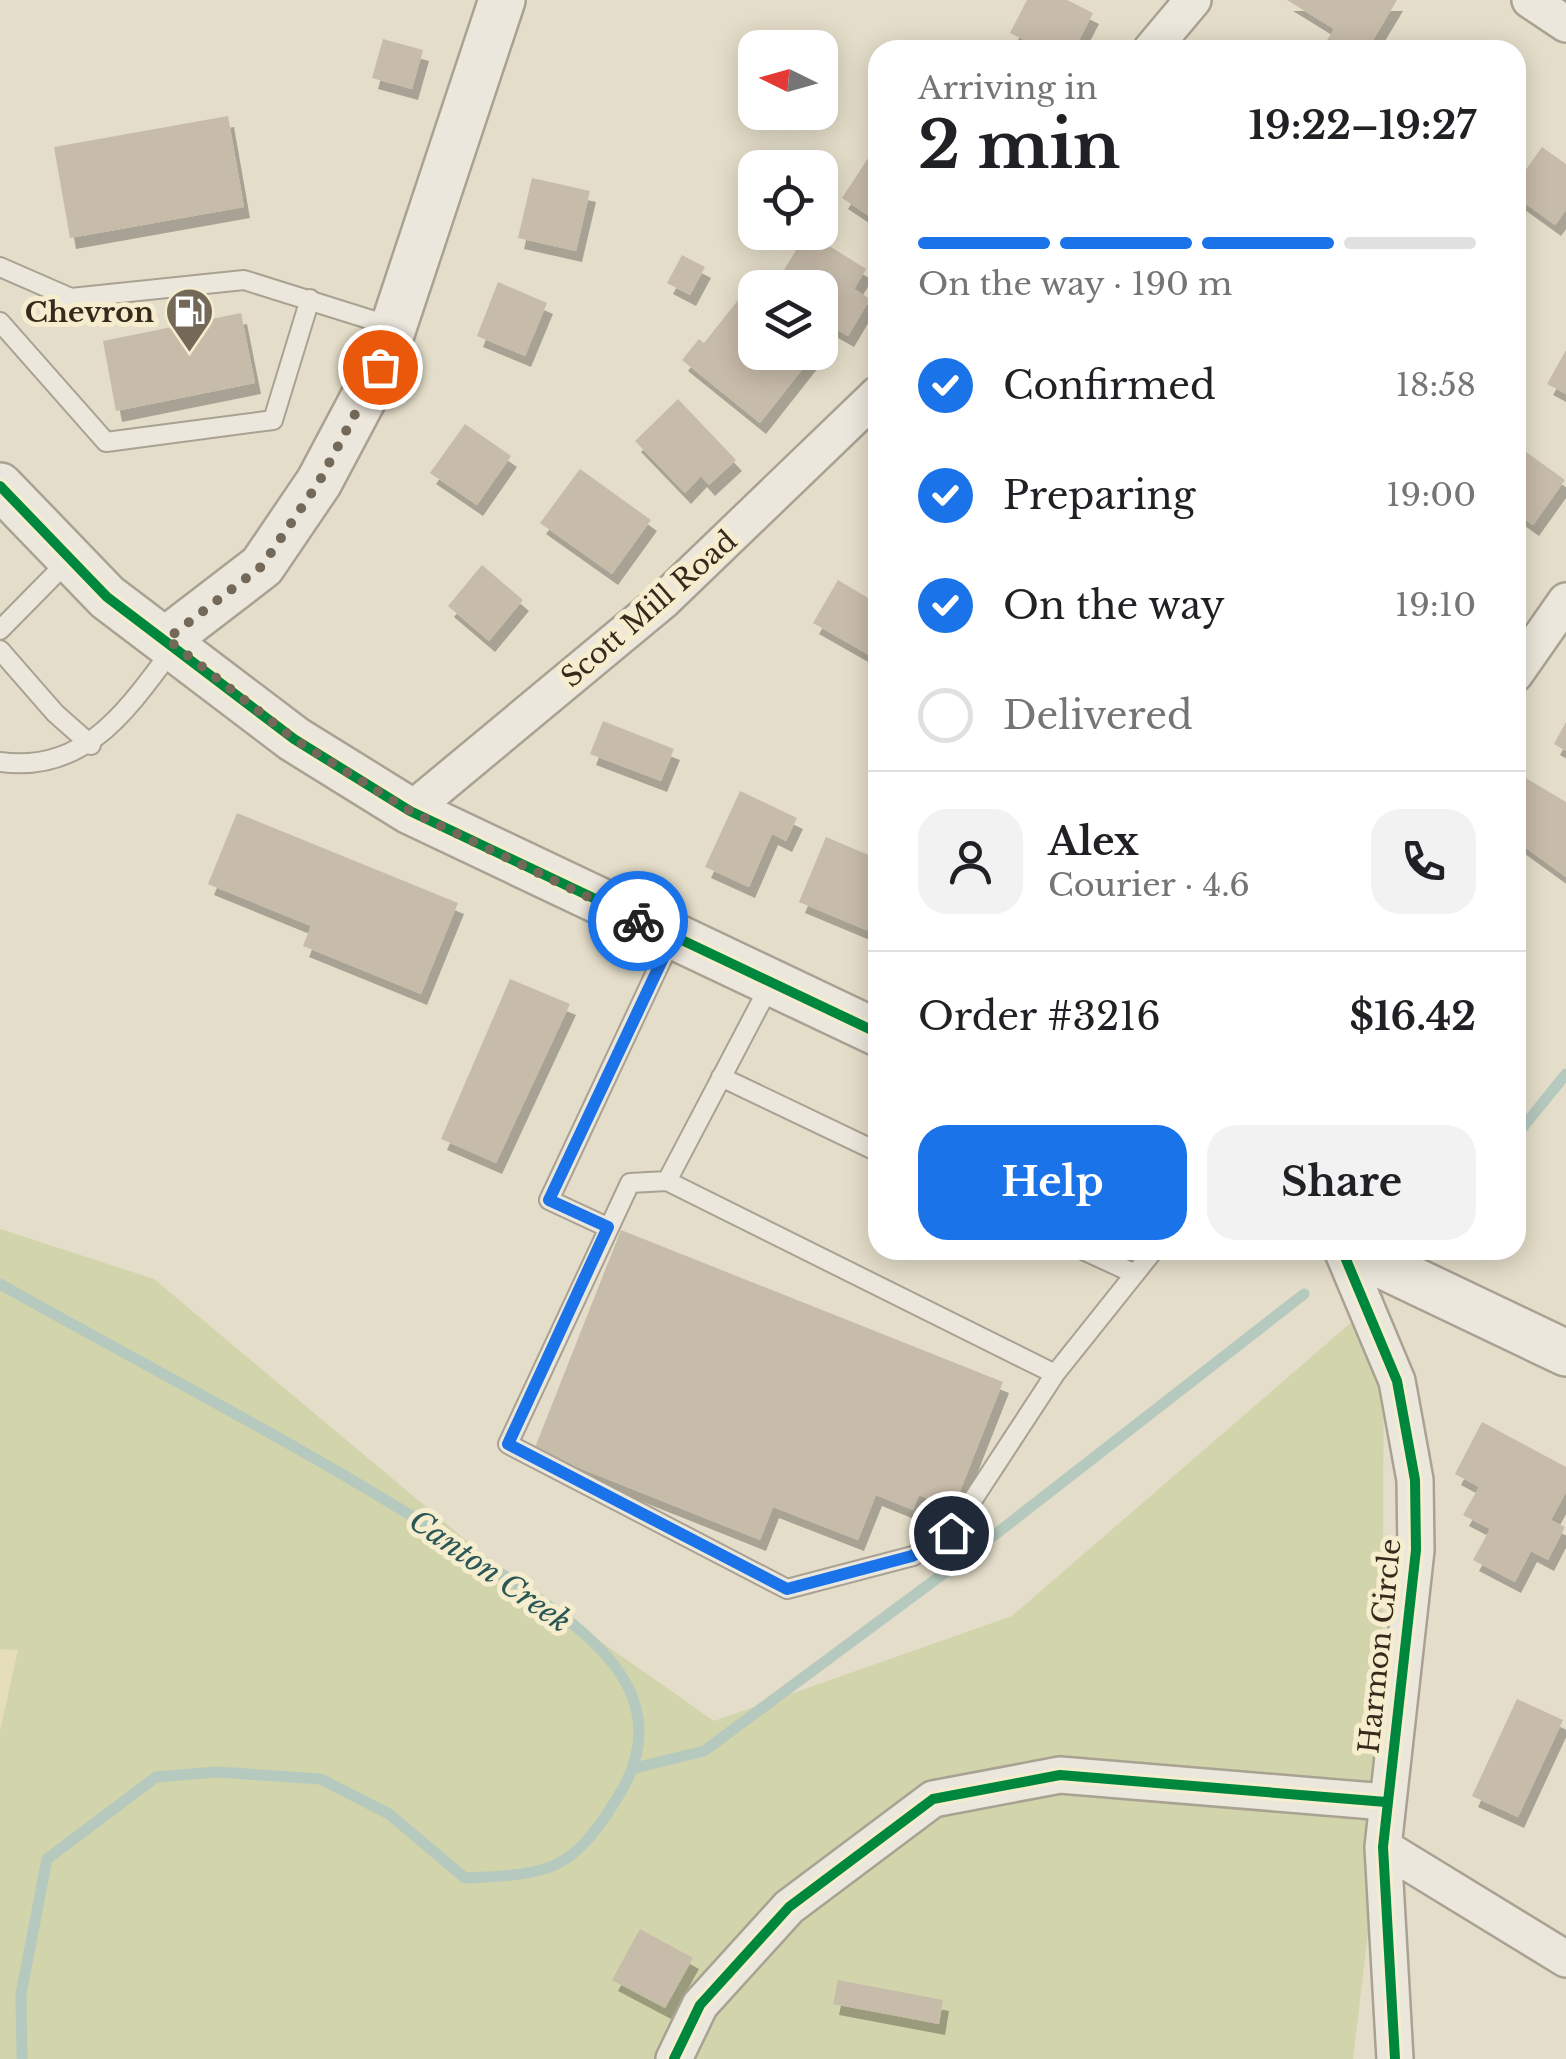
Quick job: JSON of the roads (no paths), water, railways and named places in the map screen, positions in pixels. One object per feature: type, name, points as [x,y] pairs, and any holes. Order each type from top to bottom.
[{"type":"street","points":[[171,642],[262,566],[319,482],[380,367],[502,0]]},
{"type":"street","points":[[1159,40],[1193,0]]},
{"type":"street","points":[[1530,0],[1566,24]]},
{"type":"street","name":"Scott Mill Road","points":[[410,811],[664,600],[868,404]]},
{"type":"street","points":[[0,486],[107,596],[294,739],[410,811],[868,1029]]},
{"type":"street","points":[[1526,658],[1566,600]]},
{"type":"street","name":"Harmon Circle","points":[[1346,1260],[1397,1381],[1415,1480],[1416,1550],[1383,1847],[1395,2059]]},
{"type":"street","points":[[1372,1260],[1513,1324],[1566,1354]]},
{"type":"street","points":[[674,2059],[700,2005],[788,1907],[932,1799],[1060,1774],[1386,1802]]},
{"type":"street","points":[[1383,1847],[1566,1959]]},
{"type":"lane","points":[[0,267],[71,298],[244,280],[395,327]]},
{"type":"lane","points":[[0,322],[106,442],[273,420],[310,300]]},
{"type":"lane","points":[[0,630],[70,559]]},
{"type":"lane","points":[[0,762],[50,762],[91,745],[121,717],[171,642]]},
{"type":"lane","points":[[0,650],[55,713],[91,745]]},
{"type":"lane","points":[[608,1227],[549,1200],[673,937]]},
{"type":"lane","points":[[667,1180],[770,985]]},
{"type":"lane","points":[[721,1077],[868,1147]]},
{"type":"lane","points":[[1055,1374],[667,1180],[630,1183],[508,1444],[787,1589],[912,1556],[951,1533],[1055,1374],[1146,1260]]},
{"type":"lane","points":[[1105,1260],[1135,1274]]},
{"type":"waterway","points":[[1526,1123],[1566,1074]]},
{"type":"waterway","name":"Canton Creek","points":[[0,1284],[368,1490],[541,1600],[594,1643],[621,1675],[635,1705],[639,1735],[627,1780],[587,1840],[557,1864],[519,1874],[465,1878],[389,1814],[321,1779],[217,1772],[156,1777],[47,1859],[21,1994],[22,2059]]},
{"type":"waterway","points":[[635,1768],[704,1751],[974,1551],[1304,1294]]},
{"type":"place","name":"Chevron","points":[[189,354]]}]
